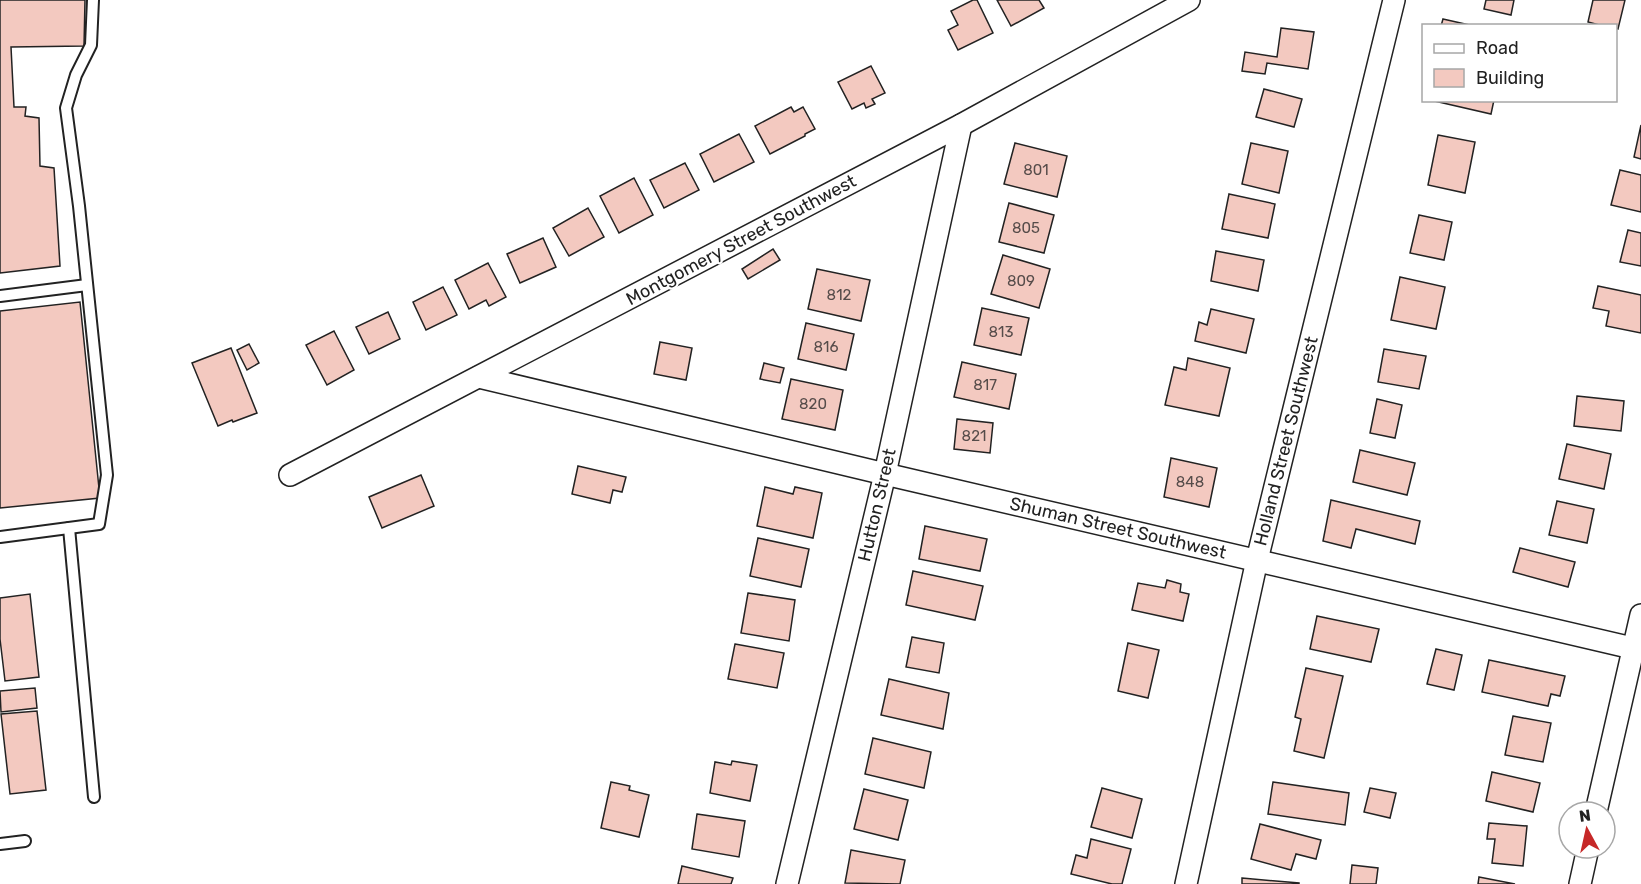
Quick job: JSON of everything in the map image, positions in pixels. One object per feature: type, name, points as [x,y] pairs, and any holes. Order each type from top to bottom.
[{"type":"street","name":"Montgomery Street Southwest","points":[[290,475],[961,125],[1189,0]]},
{"type":"street","name":"Holland Street Southwest","points":[[1186,884],[1257,560],[1394,0]]},
{"type":"street","name":"Hutton Street","points":[[787,884],[885,474],[961,125]]},
{"type":"street","name":"Shuman Street Southwest","points":[[479,377],[594,406],[1637,649]]},
{"type":"street","points":[[1599,800],[1637,649],[1641,615]]},
{"type":"street","points":[[1580,884],[1585,860]]},
{"type":"lane","points":[[0,537],[99,524],[107,475],[66,108],[76,75],[91,45],[93,0]]},
{"type":"lane","points":[[0,296],[87,285]]},
{"type":"lane","points":[[69,528],[94,797]]},
{"type":"lane","points":[[0,844],[26,841]]},
{"type":"building","points":[[0,0],[85,0],[84,46],[11,47],[14,107],[26,107],[25,116],[39,118],[40,166],[54,168],[60,266],[0,273]]},
{"type":"building","points":[[977,0],[993,33],[958,50],[948,30],[958,25],[951,11]]},
{"type":"building","points":[[997,0],[1039,0],[1044,8],[1011,26]]},
{"type":"building","points":[[1486,0],[1514,0],[1511,15],[1484,9]]},
{"type":"building","points":[[1593,0],[1625,0],[1618,29],[1617,24],[1588,22]]},
{"type":"building","points":[[1443,19],[1465,24],[1442,24]]},
{"type":"building","points":[[1281,28],[1314,32],[1308,69],[1267,63],[1265,74],[1242,71],[1245,52],[1277,57]]},
{"type":"building","points":[[871,66],[885,93],[872,99],[875,104],[866,108],[864,103],[852,109],[838,82]]},
{"type":"building","points":[[1264,89],[1302,99],[1294,127],[1256,117]]},
{"type":"building","points":[[1439,102],[1494,102],[1491,114]]},
{"type":"building","points":[[791,107],[794,112],[803,107],[815,129],[770,154],[755,126]]},
{"type":"building","points":[[1641,125],[1641,159],[1634,157]]},
{"type":"building","points":[[739,134],[754,162],[714,182],[700,154]]},
{"type":"building","points":[[1438,135],[1475,142],[1465,193],[1428,185]]},
{"type":"building","points":[[1015,143],[1067,156],[1057,197],[1004,184]]},
{"type":"building","points":[[1251,143],[1288,151],[1279,193],[1242,184]]},
{"type":"building","points":[[685,163],[699,190],[664,208],[650,180]]},
{"type":"building","points":[[1620,170],[1641,175],[1641,212],[1611,205]]},
{"type":"building","points":[[634,178],[653,215],[619,233],[600,196]]},
{"type":"building","points":[[1229,194],[1275,204],[1268,238],[1222,229]]},
{"type":"building","points":[[1009,203],[1054,215],[1044,253],[999,242]]},
{"type":"building","points":[[588,208],[604,237],[569,256],[553,228]]},
{"type":"building","points":[[1419,215],[1452,222],[1444,260],[1410,253]]},
{"type":"building","points":[[1628,230],[1641,233],[1641,266],[1620,262]]},
{"type":"building","points":[[543,238],[556,267],[520,283],[507,254]]},
{"type":"building","points":[[773,249],[780,260],[748,279],[742,269]]},
{"type":"building","points":[[1216,251],[1264,260],[1258,291],[1211,281]]},
{"type":"building","points":[[1003,255],[1050,269],[1039,308],[991,294]]},
{"type":"building","points":[[488,263],[506,297],[489,306],[486,300],[469,309],[455,280]]},
{"type":"building","points":[[817,269],[870,280],[861,321],[808,309]]},
{"type":"building","points":[[1400,277],[1445,287],[1436,329],[1391,320]]},
{"type":"building","points":[[1598,286],[1641,295],[1641,333],[1606,326],[1609,311],[1593,308]]},
{"type":"building","points":[[443,287],[457,315],[426,330],[413,302]]},
{"type":"building","points":[[80,302],[100,498],[0,508],[0,311]]},
{"type":"building","points":[[982,308],[1029,318],[1021,355],[974,345]]},
{"type":"building","points":[[1211,309],[1254,319],[1246,353],[1195,341],[1199,322],[1207,325]]},
{"type":"building","points":[[388,312],[400,339],[369,354],[356,327]]},
{"type":"building","points":[[806,323],[854,334],[846,370],[798,359]]},
{"type":"building","points":[[334,331],[354,370],[327,385],[306,345]]},
{"type":"building","points":[[660,342],[692,348],[686,380],[654,374]]},
{"type":"building","points":[[249,344],[259,363],[247,370],[237,350]]},
{"type":"building","points":[[231,348],[257,413],[218,426],[192,363]]},
{"type":"building","points":[[1384,349],[1426,356],[1419,389],[1378,382]]},
{"type":"building","points":[[1188,358],[1230,368],[1219,416],[1165,405],[1174,367],[1186,370]]},
{"type":"building","points":[[962,362],[1016,374],[1009,409],[954,397]]},
{"type":"building","points":[[764,363],[784,368],[780,383],[760,379]]},
{"type":"building","points":[[791,379],[843,390],[835,430],[782,419]]},
{"type":"building","points":[[1577,396],[1624,401],[1621,431],[1574,426]]},
{"type":"building","points":[[1377,399],[1402,405],[1395,438],[1370,433]]},
{"type":"building","points":[[957,419],[993,423],[990,453],[954,449]]},
{"type":"building","points":[[1567,444],[1611,454],[1604,489],[1559,479]]},
{"type":"building","points":[[1360,450],[1415,463],[1407,495],[1353,482]]},
{"type":"building","points":[[1171,458],[1217,468],[1209,507],[1164,497]]},
{"type":"building","points":[[578,466],[626,477],[622,492],[613,490],[610,503],[572,494]]},
{"type":"building","points":[[421,475],[434,506],[382,528],[369,497]]},
{"type":"building","points":[[765,487],[793,494],[795,487],[822,493],[813,538],[757,526]]},
{"type":"building","points":[[1331,500],[1420,521],[1415,544],[1356,529],[1351,548],[1323,541]]},
{"type":"building","points":[[1557,501],[1594,509],[1587,543],[1549,535]]},
{"type":"building","points":[[925,526],[987,539],[980,571],[919,559]]},
{"type":"building","points":[[758,538],[809,549],[801,587],[750,576]]},
{"type":"building","points":[[1520,548],[1575,562],[1568,587],[1513,572]]},
{"type":"building","points":[[913,571],[983,586],[975,620],[906,605]]},
{"type":"building","points":[[1167,580],[1181,584],[1180,592],[1189,594],[1183,621],[1132,610],[1138,583],[1165,588]]},
{"type":"building","points":[[748,593],[795,600],[789,641],[741,633]]},
{"type":"building","points":[[30,594],[39,677],[5,681],[0,639],[0,598]]},
{"type":"building","points":[[1317,616],[1379,629],[1371,662],[1310,649]]},
{"type":"building","points":[[912,637],[944,643],[939,673],[906,667]]},
{"type":"building","points":[[1128,643],[1159,650],[1148,698],[1118,691]]},
{"type":"building","points":[[735,644],[784,653],[777,688],[728,679]]},
{"type":"building","points":[[1436,649],[1462,655],[1454,690],[1427,684]]},
{"type":"building","points":[[1489,660],[1565,676],[1560,696],[1551,694],[1548,706],[1482,692]]},
{"type":"building","points":[[1306,668],[1343,676],[1324,758],[1294,751],[1301,719],[1295,717]]},
{"type":"building","points":[[889,679],[949,693],[943,729],[881,715]]},
{"type":"building","points":[[35,688],[37,708],[1,712],[0,691]]},
{"type":"building","points":[[37,711],[46,790],[10,794],[1,714]]},
{"type":"building","points":[[1513,716],[1551,723],[1543,762],[1505,755]]},
{"type":"building","points":[[873,738],[931,752],[924,788],[865,774]]},
{"type":"building","points":[[732,761],[757,765],[750,801],[710,793],[715,762],[731,765]]},
{"type":"building","points":[[1492,772],[1540,783],[1533,812],[1486,801]]},
{"type":"building","points":[[611,782],[630,786],[629,790],[649,795],[639,837],[601,828]]},
{"type":"building","points":[[1273,782],[1349,793],[1345,825],[1268,814]]},
{"type":"building","points":[[1102,788],[1142,799],[1132,838],[1091,827]]},
{"type":"building","points":[[1370,788],[1396,793],[1390,818],[1364,812]]},
{"type":"building","points":[[864,789],[908,800],[898,840],[854,829]]},
{"type":"building","points":[[697,814],[745,821],[739,857],[692,849]]},
{"type":"building","points":[[1489,823],[1527,826],[1523,866],[1492,863],[1495,839],[1487,839]]},
{"type":"building","points":[[1260,824],[1321,840],[1316,859],[1296,854],[1291,870],[1251,859]]},
{"type":"building","points":[[1091,839],[1131,849],[1122,884],[1112,884],[1071,874],[1076,855],[1087,858]]},
{"type":"building","points":[[851,850],[905,860],[900,884],[845,883]]},
{"type":"building","points":[[1352,865],[1378,868],[1376,884],[1350,884]]},
{"type":"building","points":[[682,866],[733,878],[731,884],[678,884]]},
{"type":"building","points":[[1479,877],[1515,884],[1478,884]]},
{"type":"building","points":[[1242,878],[1299,883],[1299,884],[1242,884]]}]
